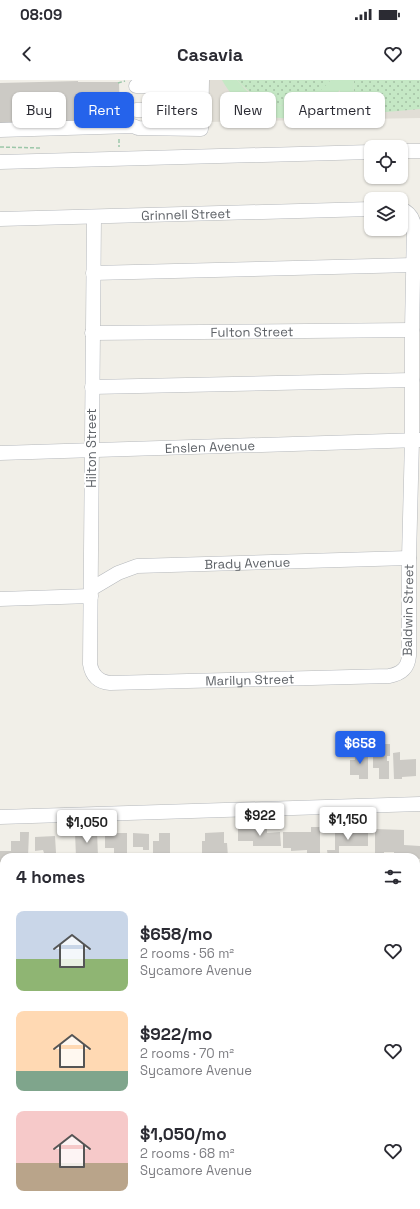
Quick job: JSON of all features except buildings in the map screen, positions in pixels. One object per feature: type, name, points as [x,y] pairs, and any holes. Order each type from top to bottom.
[{"type":"street","points":[[132,83],[201,83]]},
{"type":"street","points":[[136,110],[142,110]]},
{"type":"street","points":[[0,130],[133,126],[142,128]]},
{"type":"street","points":[[408,151],[420,151]]},
{"type":"street","points":[[0,162],[364,152]]},
{"type":"street","name":"Grinnell Street","points":[[0,219],[364,209]]},
{"type":"street","name":"Baldwin Street","points":[[403,670],[409,656],[409,558],[416,440],[412,380],[414,226],[413,221],[408,215]]},
{"type":"street","name":"Hilton Street","points":[[94,217],[90,664],[96,678]]},
{"type":"street","points":[[93,273],[413,265]]},
{"type":"street","name":"Fulton Street","points":[[92,333],[412,330]]},
{"type":"street","points":[[92,387],[412,380]]},
{"type":"street","name":"Enslen Avenue","points":[[0,453],[416,440]]},
{"type":"street","name":"Brady Avenue","points":[[0,599],[91,593],[118,573],[137,566],[409,558]]},
{"type":"street","name":"Marilyn Street","points":[[96,678],[100,681],[110,683],[389,676],[396,675],[403,670]]},
{"type":"street","points":[[0,817],[420,804]]},
{"type":"path","points":[[118,83],[132,83]]},
{"type":"path","points":[[118,138],[119,150]]},
{"type":"shaded area","points":[[208,80],[420,80],[420,118],[385,119],[385,92],[284,92],[284,121],[276,121],[276,92],[220,92],[220,122],[212,122],[212,92],[208,92]]},
{"type":"green space","points":[[222,80],[237,80],[249,92],[230,92]]},
{"type":"green space","points":[[237,80],[331,80],[320,92],[284,92],[284,105],[276,104],[276,92],[250,92]]},
{"type":"green space","points":[[331,80],[354,80],[354,92],[340,92],[340,90],[338,92],[318,92]]},
{"type":"green space","points":[[354,80],[420,80],[420,109],[385,112],[385,92],[354,92]]},
{"type":"green space","points":[[276,105],[284,105],[284,118],[276,117]]},
{"type":"water","points":[[363,735],[366,737],[366,740],[361,748],[356,748],[355,743]]}]
